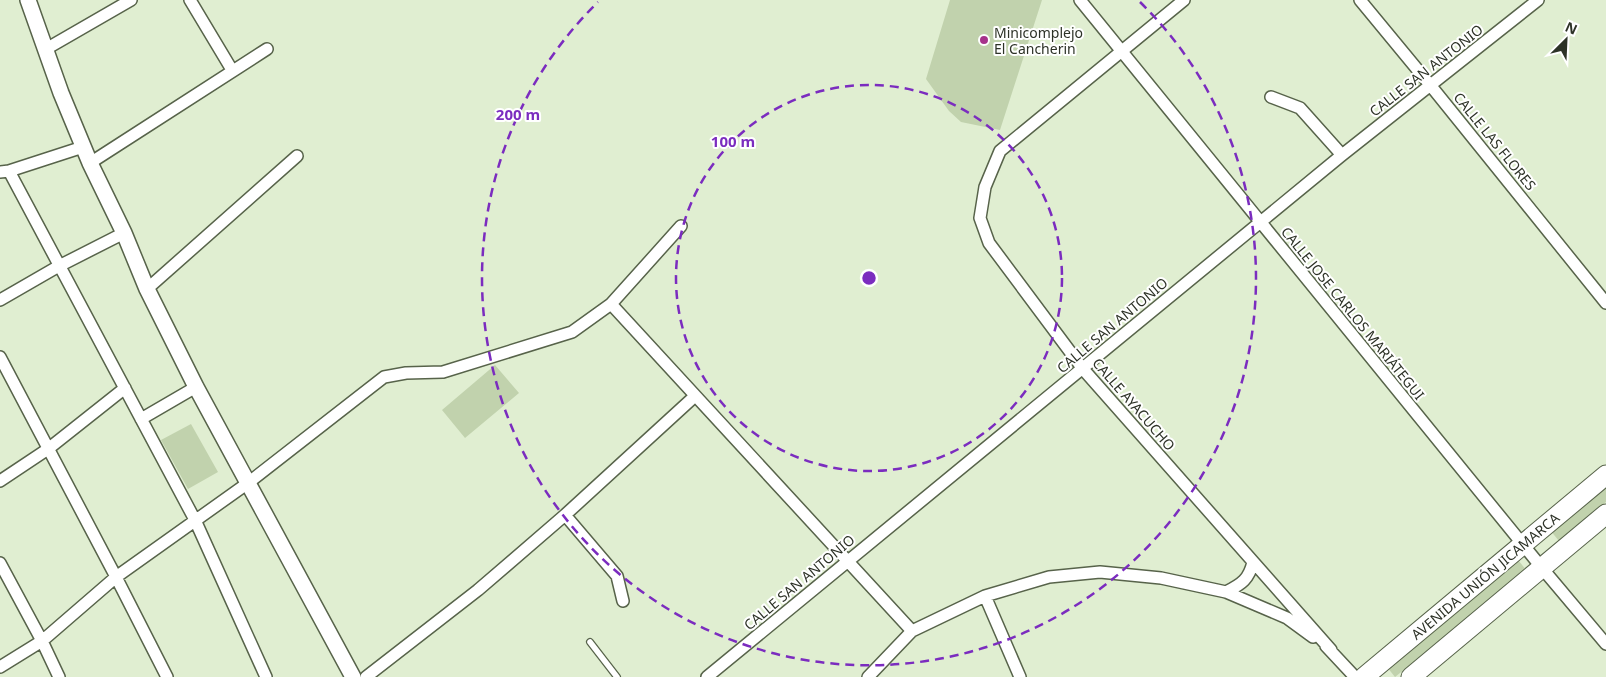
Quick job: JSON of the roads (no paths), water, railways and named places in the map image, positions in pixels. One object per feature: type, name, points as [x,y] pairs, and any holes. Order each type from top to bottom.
[{"type":"main road","name":"AVENIDA UNIÓN JICAMARCA","points":[[1364,677],[1606,475]]},
{"type":"main road","points":[[1411,677],[1606,514]]},
{"type":"street","points":[[28,0],[61,93],[90,164],[124,233],[147,288],[196,387],[353,677]]},
{"type":"street","points":[[46,49],[111,5],[131,0]]},
{"type":"street","points":[[190,0],[232,70]]},
{"type":"street","name":"CALLE JOSE CARLOS MARIÁTEGUI","points":[[1080,0],[1523,545],[1606,644]]},
{"type":"street","points":[[1121,50],[1184,0]]},
{"type":"street","name":"CALLE LAS FLORES","points":[[1360,0],[1606,303]]},
{"type":"street","name":"CALLE SAN ANTONIO","points":[[707,677],[1342,155],[1538,0]]},
{"type":"street","points":[[90,164],[267,48]]},
{"type":"street","name":"CALLE AYACUCHO","points":[[1121,50],[1000,151],[985,187],[980,218],[989,243],[1083,369],[1331,650]]},
{"type":"street","points":[[1271,97],[1300,108],[1342,155]]},
{"type":"street","points":[[83,147],[4,172],[59,266],[195,520],[266,677]]},
{"type":"street","points":[[147,288],[297,156]]},
{"type":"street","points":[[0,667],[42,641],[116,577],[248,483],[384,377],[406,373],[443,372],[572,332],[611,304],[681,226]]},
{"type":"street","points":[[0,300],[59,266],[124,233]]},
{"type":"street","points":[[611,304],[912,631]]},
{"type":"street","points":[[0,357],[167,677]]},
{"type":"street","points":[[141,419],[196,387]]},
{"type":"street","points":[[0,481],[48,449],[125,388]]},
{"type":"street","points":[[366,677],[478,590],[565,515],[695,396]]},
{"type":"street","points":[[565,515],[617,576],[623,601]]},
{"type":"street","points":[[1226,592],[1244,581],[1250,573],[1253,562]]},
{"type":"street","points":[[0,563],[59,677]]},
{"type":"street","points":[[868,677],[912,631],[985,596],[1049,577],[1100,572],[1161,578],[1226,592],[1287,618],[1331,650],[1355,677]]},
{"type":"street","points":[[985,596],[1020,677]]},
{"type":"lane","points":[[590,642],[617,677]]},
{"type":"place","name":"Minicomplejo El Cancherin","points":[[984,40]]}]
